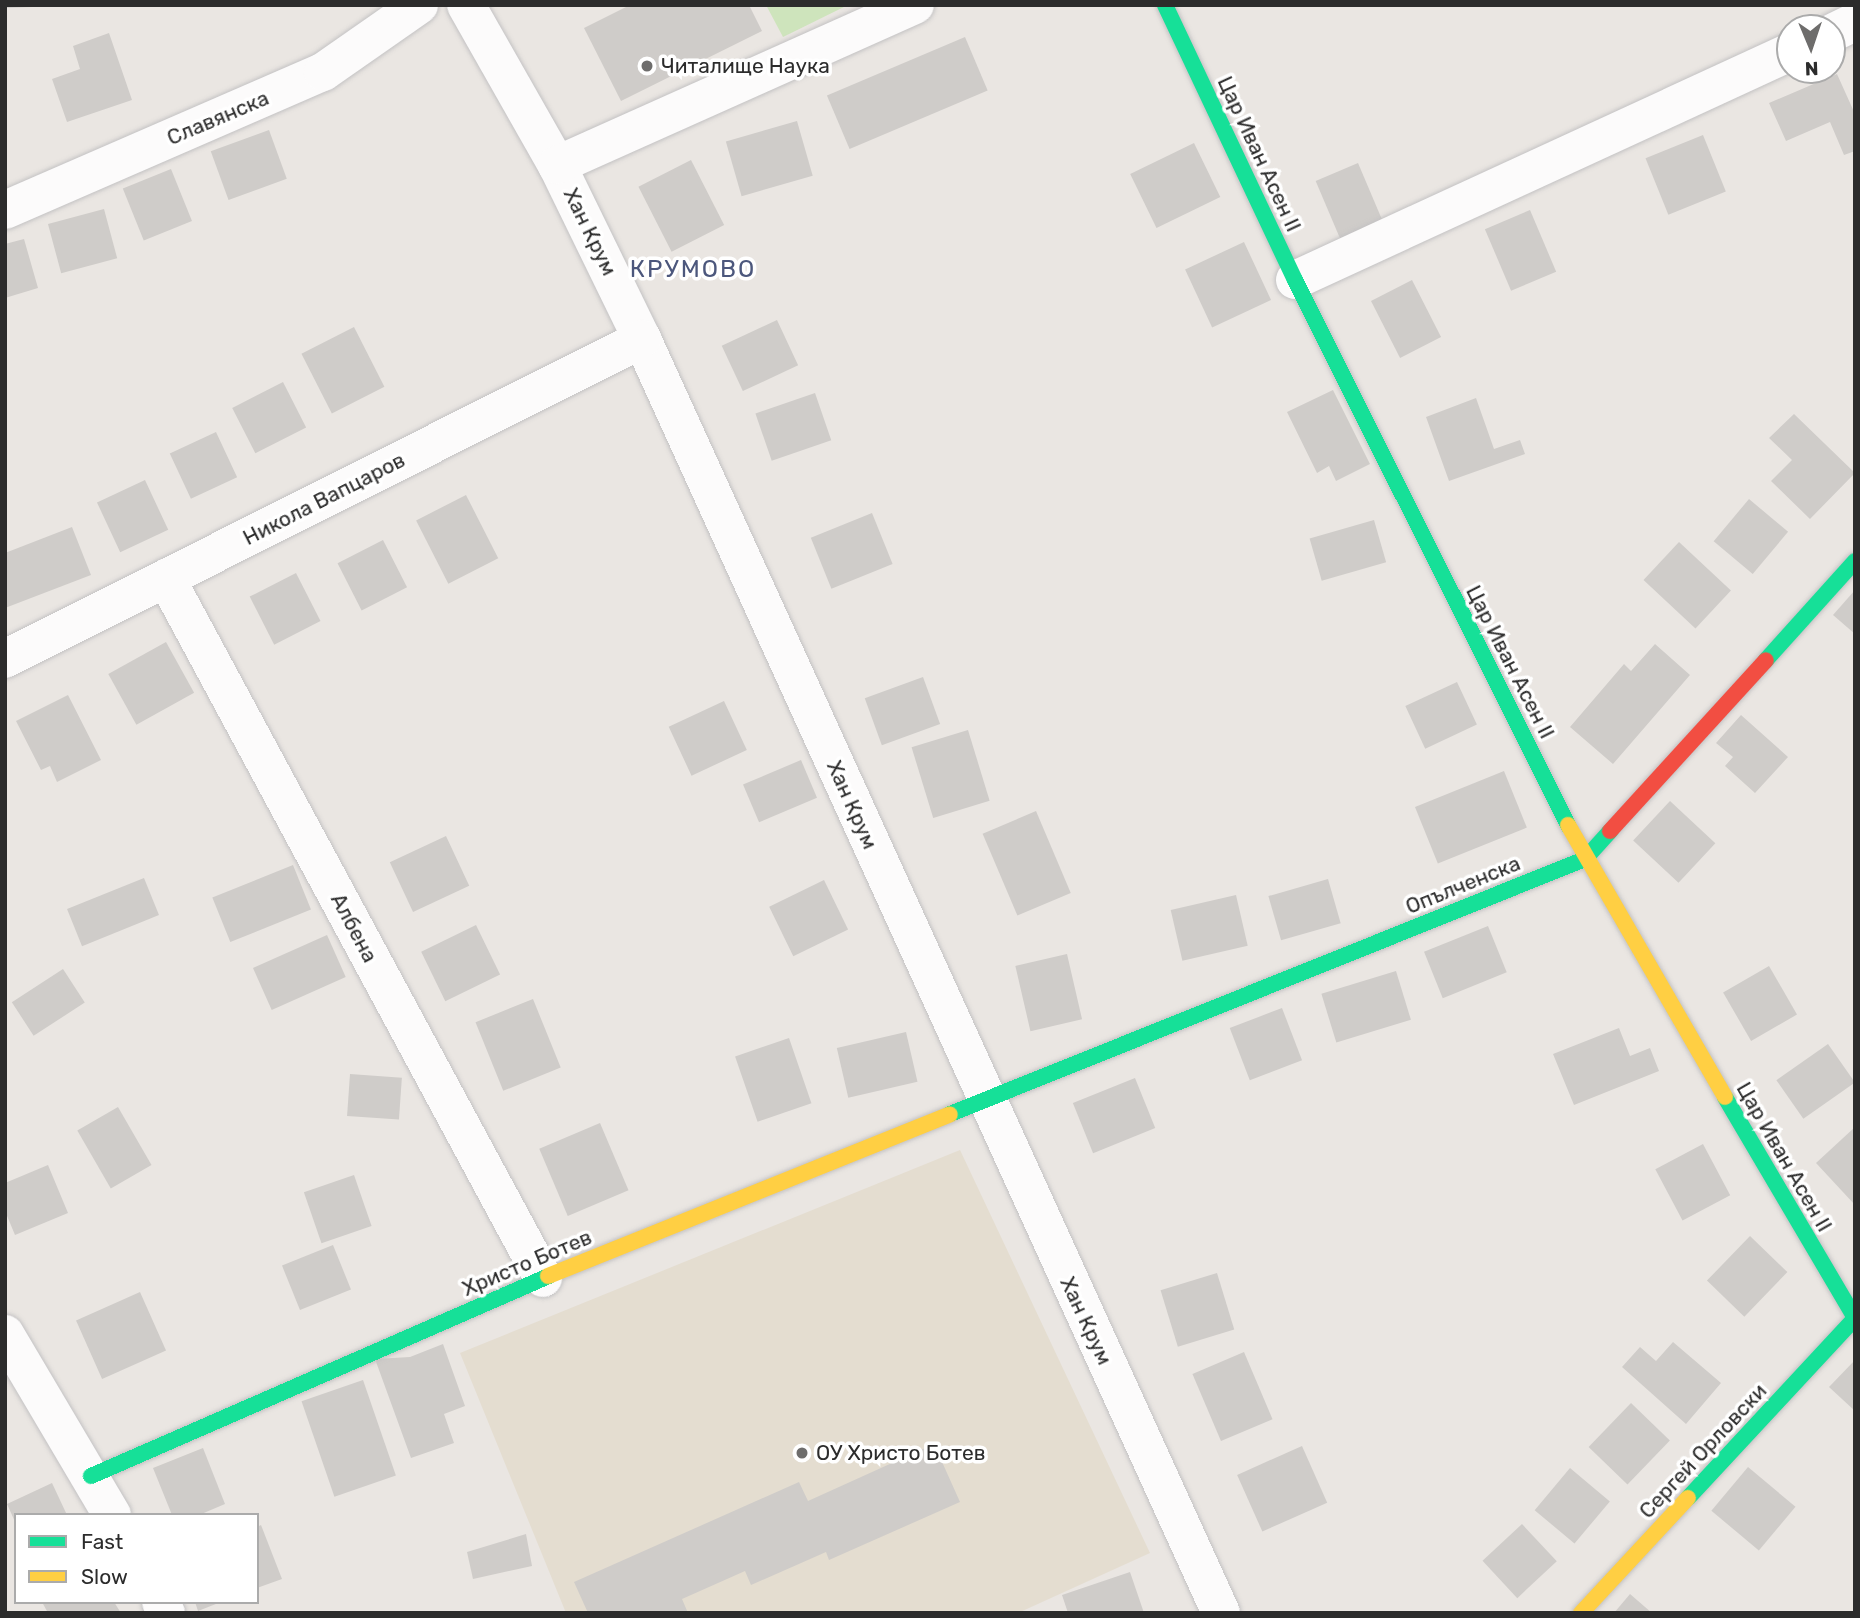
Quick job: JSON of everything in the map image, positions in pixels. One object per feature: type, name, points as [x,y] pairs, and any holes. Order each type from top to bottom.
[{"type":"street","name":"Славянска","points":[[5,210],[323,72],[419,5]]},
{"type":"street","name":"Хан Крум","points":[[466,5],[557,165],[642,339],[984,1099],[1220,1613]]},
{"type":"street","points":[[557,165],[915,5]]},
{"type":"street","name":"Цар Иван Асен II","points":[[1165,5],[1295,280],[1586,859],[1855,1318]]},
{"type":"street","points":[[1295,280],[1776,58]]},
{"type":"street","name":"Никола Вапцаров","points":[[5,659],[642,339]]},
{"type":"street","name":"Опълченска","points":[[984,1099],[1586,859],[1855,561]]},
{"type":"street","name":"Албена","points":[[166,578],[543,1278]]},
{"type":"street","name":"Христо Ботев","points":[[90,1476],[543,1278],[984,1099]]},
{"type":"street","name":"Сергей Орловски","points":[[1581,1613],[1855,1318]]},
{"type":"street","points":[[5,1334],[111,1513]]},
{"type":"shaded area","name":"ОУ Христо Ботев","points":[[960,1150],[1150,1553],[1018,1613],[566,1613],[460,1353]]},
{"type":"green space","points":[[766,5],[848,5],[783,37]]},
{"type":"building","points":[[5,5],[32,5],[32,7],[5,8]]},
{"type":"building","name":"Читалище Наука","points":[[630,5],[749,5],[762,31],[621,101],[584,28]]},
{"type":"building","points":[[109,33],[132,100],[67,122],[52,79],[80,69],[73,46]]},
{"type":"building","points":[[965,37],[988,90],[850,149],[827,96]]},
{"type":"building","points":[[1814,84],[1842,84],[1855,114],[1855,151],[1844,155],[1830,122],[1786,141],[1769,103]]},
{"type":"building","points":[[797,121],[813,176],[742,196],[726,141]]},
{"type":"building","points":[[269,130],[287,179],[229,200],[211,151]]},
{"type":"building","points":[[1703,135],[1726,192],[1668,215],[1646,158]]},
{"type":"building","points":[[1194,143],[1220,197],[1156,228],[1130,174]]},
{"type":"building","points":[[691,160],[724,225],[672,252],[638,187]]},
{"type":"building","points":[[1358,163],[1383,221],[1340,239],[1316,181]]},
{"type":"building","points":[[171,169],[192,221],[144,240],[123,188]]},
{"type":"building","points":[[104,209],[117,258],[61,273],[48,224]]},
{"type":"building","points":[[1530,210],[1556,272],[1511,291],[1485,229]]},
{"type":"building","points":[[24,239],[38,288],[5,298],[5,244]]},
{"type":"building","points":[[1244,242],[1271,300],[1212,327],[1185,269]]},
{"type":"building","points":[[1412,280],[1441,337],[1400,358],[1371,301]]},
{"type":"building","points":[[777,320],[798,365],[743,391],[722,346]]},
{"type":"building","points":[[354,327],[384,387],[332,413],[301,354]]},
{"type":"building","points":[[283,382],[306,427],[255,453],[232,408]]},
{"type":"building","points":[[1333,390],[1370,464],[1336,481],[1329,466],[1317,473],[1287,412]]},
{"type":"building","points":[[815,393],[831,440],[772,461],[755,414]]},
{"type":"building","points":[[1476,398],[1494,449],[1520,440],[1525,454],[1449,481],[1426,417]]},
{"type":"building","points":[[1794,414],[1855,473],[1810,519],[1771,481],[1792,460],[1769,438]]},
{"type":"building","points":[[216,432],[237,477],[191,499],[170,454]]},
{"type":"building","points":[[145,480],[168,530],[120,552],[97,502]]},
{"type":"building","points":[[466,495],[498,558],[448,584],[416,520]]},
{"type":"building","points":[[1749,499],[1788,532],[1753,574],[1714,541]]},
{"type":"building","points":[[872,513],[893,564],[831,589],[811,538]]},
{"type":"building","points":[[1374,520],[1386,562],[1322,581],[1310,538]]},
{"type":"building","points":[[72,527],[91,575],[5,608],[5,553]]},
{"type":"building","points":[[383,540],[407,587],[362,610],[338,563]]},
{"type":"building","points":[[1679,542],[1731,590],[1695,628],[1644,580]]},
{"type":"building","points":[[296,573],[321,621],[274,645],[250,597]]},
{"type":"building","points":[[1855,590],[1855,634],[1833,615]]},
{"type":"building","points":[[166,642],[194,693],[136,725],[108,674]]},
{"type":"building","points":[[1655,644],[1690,675],[1613,764],[1570,727],[1624,664],[1631,671]]},
{"type":"building","points":[[923,677],[940,724],[882,745],[865,698]]},
{"type":"building","points":[[1457,682],[1477,725],[1425,749],[1405,706]]},
{"type":"building","points":[[68,695],[101,760],[57,782],[50,766],[41,770],[16,721]]},
{"type":"building","points":[[724,701],[747,750],[692,776],[669,727]]},
{"type":"building","points":[[1741,715],[1788,757],[1755,793],[1725,766],[1733,757],[1716,743]]},
{"type":"building","points":[[968,730],[990,801],[933,818],[912,747]]},
{"type":"building","points":[[801,760],[817,798],[759,822],[743,785]]},
{"type":"building","points":[[1504,771],[1527,828],[1438,864],[1415,807]]},
{"type":"building","points":[[1670,801],[1715,843],[1679,883],[1633,840]]},
{"type":"building","points":[[1036,811],[1071,893],[1017,916],[983,834]]},
{"type":"building","points":[[446,836],[469,886],[413,912],[390,862]]},
{"type":"building","points":[[293,865],[311,910],[230,942],[212,898]]},
{"type":"building","points":[[144,878],[159,915],[82,946],[67,909]]},
{"type":"building","points":[[1328,879],[1341,923],[1281,940],[1268,896]]},
{"type":"building","points":[[824,880],[848,929],[793,956],[769,907]]},
{"type":"building","points":[[1236,895],[1248,946],[1182,961],[1171,910]]},
{"type":"building","points":[[476,925],[500,974],[445,1001],[421,952]]},
{"type":"building","points":[[1488,926],[1507,972],[1443,998],[1424,952]]},
{"type":"building","points":[[327,935],[346,977],[272,1010],[253,968]]},
{"type":"building","points":[[1067,954],[1082,1019],[1030,1031],[1015,966]]},
{"type":"building","points":[[1769,966],[1797,1014],[1751,1041],[1723,992]]},
{"type":"building","points":[[63,969],[85,1003],[34,1036],[12,1002]]},
{"type":"building","points":[[1396,971],[1411,1020],[1336,1043],[1321,994]]},
{"type":"building","points":[[533,999],[561,1068],[503,1091],[476,1022]]},
{"type":"building","points":[[1282,1008],[1302,1060],[1250,1080],[1230,1028]]},
{"type":"building","points":[[1619,1028],[1630,1056],[1650,1048],[1659,1071],[1574,1105],[1553,1054]]},
{"type":"building","points":[[906,1032],[917,1082],[848,1098],[837,1048]]},
{"type":"building","points":[[789,1038],[811,1103],[758,1122],[735,1057]]},
{"type":"building","points":[[1828,1044],[1855,1083],[1803,1119],[1776,1080]]},
{"type":"building","points":[[350,1074],[402,1078],[399,1120],[347,1116]]},
{"type":"building","points":[[1135,1078],[1155,1128],[1093,1153],[1073,1103]]},
{"type":"building","points":[[118,1107],[152,1165],[111,1189],[77,1130]]},
{"type":"building","points":[[600,1123],[629,1190],[568,1216],[539,1149]]},
{"type":"building","points":[[1855,1127],[1855,1205],[1816,1163]]},
{"type":"building","points":[[1703,1144],[1730,1195],[1683,1221],[1655,1169]]},
{"type":"building","points":[[48,1165],[68,1213],[15,1235],[5,1211],[5,1183]]},
{"type":"building","points":[[354,1175],[372,1226],[321,1243],[304,1192]]},
{"type":"building","points":[[1750,1236],[1787,1272],[1744,1317],[1707,1281]]},
{"type":"building","points":[[333,1245],[351,1290],[300,1310],[282,1266]]},
{"type":"building","points":[[1217,1273],[1234,1329],[1178,1347],[1161,1290]]},
{"type":"building","points":[[140,1292],[166,1350],[102,1379],[76,1320]]},
{"type":"building","points":[[1673,1342],[1721,1383],[1686,1424],[1622,1367],[1640,1347],[1656,1361]]},
{"type":"building","points":[[443,1344],[465,1406],[444,1414],[454,1443],[411,1458],[375,1359],[410,1357]]},
{"type":"building","points":[[1244,1352],[1273,1419],[1221,1441],[1192,1374]]},
{"type":"building","points":[[1855,1360],[1855,1411],[1829,1387]]},
{"type":"building","points":[[363,1380],[396,1475],[334,1497],[302,1401]]},
{"type":"building","points":[[1631,1403],[1670,1441],[1627,1484],[1589,1447]]},
{"type":"building","points":[[934,1444],[960,1502],[829,1560],[826,1552],[751,1585],[745,1571],[682,1599],[688,1613],[588,1613],[574,1582],[799,1482],[808,1501]]},
{"type":"building","points":[[1302,1446],[1327,1503],[1262,1532],[1237,1475]]},
{"type":"building","points":[[203,1448],[225,1504],[204,1513],[171,1513],[153,1468]]},
{"type":"building","points":[[1748,1467],[1795,1507],[1759,1551],[1711,1511]]},
{"type":"building","points":[[1570,1468],[1610,1501],[1574,1544],[1535,1510]]},
{"type":"building","points":[[52,1483],[66,1513],[14,1513],[14,1520],[7,1504]]},
{"type":"building","points":[[1522,1524],[1557,1561],[1517,1598],[1483,1561]]},
{"type":"building","points":[[261,1525],[282,1579],[259,1587]]},
{"type":"building","points":[[526,1534],[532,1566],[473,1579],[467,1552]]},
{"type":"building","points":[[1130,1572],[1144,1613],[1068,1613],[1062,1595]]},
{"type":"building","points":[[1630,1594],[1652,1613],[1614,1613]]},
{"type":"building","points":[[43,1604],[115,1604],[121,1613],[48,1613]]},
{"type":"building","points":[[196,1604],[216,1604],[198,1611]]},
{"type":"traffic: fast","points":[[1165,5],[1295,280],[1568,825]]},
{"type":"traffic: fast","points":[[1766,660],[1855,561]]},
{"type":"traffic: fast","points":[[950,1114],[1585,859],[1610,831]]},
{"type":"traffic: fast","points":[[1688,1498],[1855,1318],[1725,1097]]},
{"type":"traffic: fast","points":[[91,1476],[548,1276]]},
{"type":"traffic: slow","points":[[1568,825],[1725,1097]]},
{"type":"traffic: slow","points":[[548,1276],[950,1114]]},
{"type":"traffic: slow","points":[[1581,1613],[1688,1498]]},
{"type":"traffic: jam","points":[[1610,831],[1766,660]]},
{"type":"place","name":"Читалище Наука","points":[[647,66]]},
{"type":"place","name":"ОУ Христо Ботев","points":[[802,1453]]},
{"type":"district","name":"КРУМОВО","points":[[693,270]]}]
